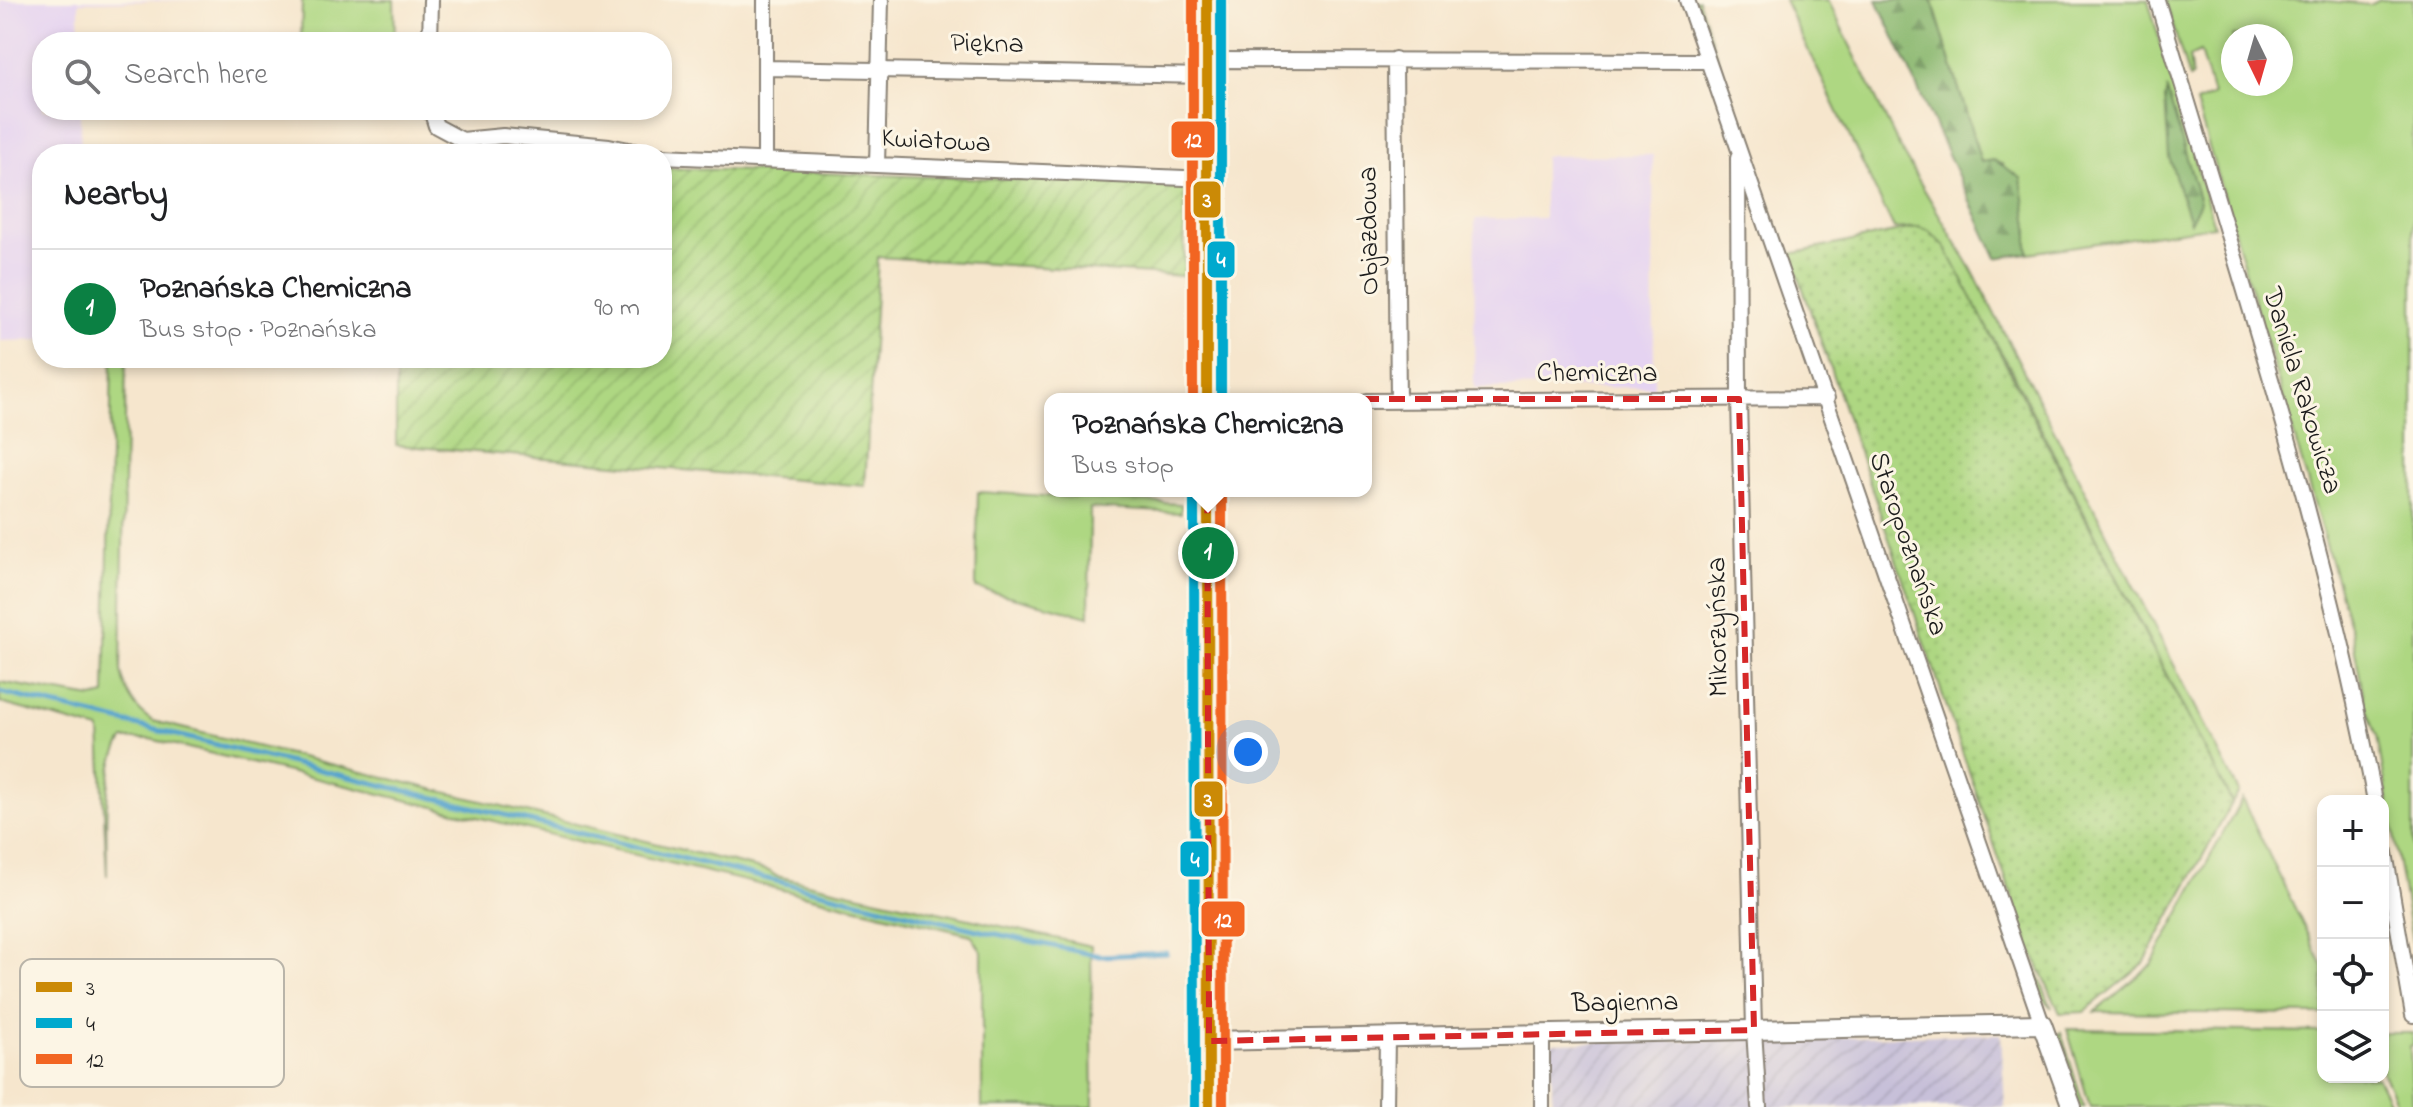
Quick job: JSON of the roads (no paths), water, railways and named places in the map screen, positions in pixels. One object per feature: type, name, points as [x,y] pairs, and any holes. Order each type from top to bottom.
[{"type":"main road","points":[[1207,0],[1207,393]]},
{"type":"main road","points":[[1208,497],[1209,1107]]},
{"type":"main road","name":"Bagienna","points":[[1209,1041],[2042,1024]]},
{"type":"main road","name":"Staropoznańska","points":[[2042,1024],[2072,1107]]},
{"type":"street","points":[[430,32],[431,0]]},
{"type":"street","points":[[765,0],[765,159]]},
{"type":"street","points":[[877,165],[881,0]]},
{"type":"street","name":"Staropoznańska","points":[[1687,0],[2042,1024]]},
{"type":"street","name":"Daniela Rakowicza","points":[[2157,0],[2321,553],[2355,695],[2374,795]]},
{"type":"street","points":[[1208,68],[1395,59],[1708,61]]},
{"type":"street","name":"Objazdowa","points":[[1395,59],[1398,401]]},
{"type":"street","name":"Piękna","points":[[765,68],[1208,68]]},
{"type":"street","points":[[434,120],[436,126],[462,140],[503,136],[588,144]]},
{"type":"street","name":"Mikorzyńska","points":[[1738,146],[1739,399],[1754,1030],[1759,1107]]},
{"type":"street","name":"Kwiatowa","points":[[672,156],[1208,179]]},
{"type":"street","points":[[1737,215],[1761,211]]},
{"type":"street","name":"Chemiczna","points":[[1372,401],[1827,398]]},
{"type":"street","points":[[2387,867],[2413,1015]]},
{"type":"street","points":[[1542,1035],[1542,1107]]},
{"type":"street","points":[[1386,1107],[1387,1038]]},
{"type":"waterway","points":[[0,692],[973,929],[1100,956],[1166,953]]},
{"type":"place","name":"Poznańska Chemiczna","points":[[1208,553]]}]
